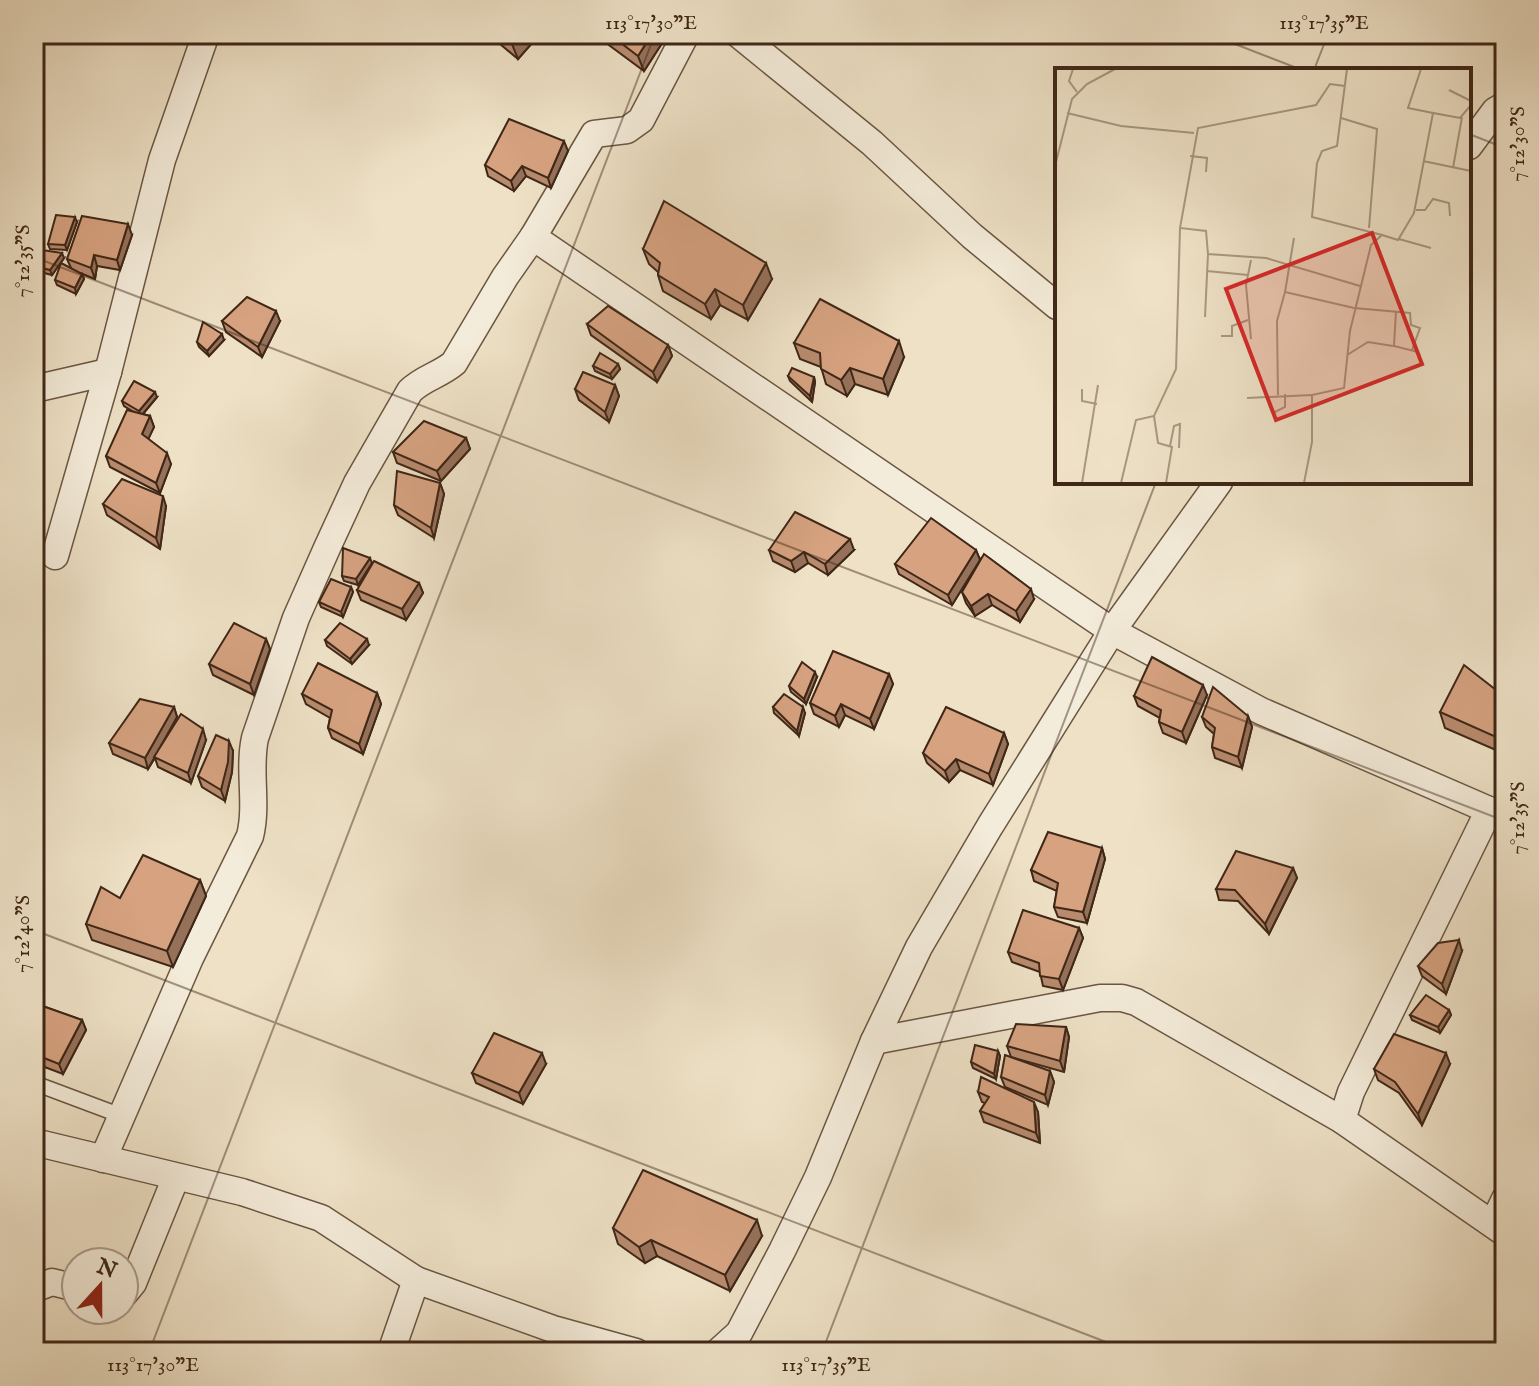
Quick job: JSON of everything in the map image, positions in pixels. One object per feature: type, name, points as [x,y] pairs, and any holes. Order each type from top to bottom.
[{"type":"street","points":[[55,556],[108,372],[162,160],[206,34]]},
{"type":"street","points":[[103,1159],[190,958],[250,836],[254,822],[251,756],[255,738],[296,618],[345,509],[410,391],[419,382],[454,363],[594,134],[627,130],[641,120],[686,34]]},
{"type":"street","points":[[738,34],[872,143],[972,236],[1055,304]]},
{"type":"street","points":[[1471,143],[1495,111],[1505,105]]},
{"type":"street","points":[[533,237],[1112,631],[1261,711],[1497,813],[1351,1092],[1342,1120]]},
{"type":"street","points":[[34,389],[108,372]]},
{"type":"street","points":[[718,1352],[739,1333],[782,1251],[818,1177],[874,1041],[919,947],[990,826],[1112,631],[1218,484]]},
{"type":"street","points":[[874,1041],[1100,998],[1122,998],[1136,1002],[1342,1120],[1499,1229],[1505,1199]]},
{"type":"street","points":[[34,1142],[242,1192],[321,1218],[416,1280],[564,1332],[636,1352]]},
{"type":"street","points":[[140,1266],[176,1177]]},
{"type":"street","points":[[391,1352],[416,1280]]},
{"type":"street","points":[[34,1289],[52,1282],[60,1284]]},
{"type":"lane","points":[[34,1083],[122,1116]]},
{"type":"building","points":[[501,34],[521,34],[512,44]]},
{"type":"building","points":[[609,34],[652,34],[638,56]]},
{"type":"building","points":[[509,119],[564,141],[548,178],[522,166],[511,181],[485,165]]},
{"type":"building","points":[[664,201],[766,263],[743,305],[715,289],[705,304],[658,275],[660,263],[643,249]]},
{"type":"building","points":[[56,215],[75,217],[65,245],[48,244]]},
{"type":"building","points":[[82,216],[128,224],[117,260],[94,255],[91,268],[67,259]]},
{"type":"building","points":[[42,250],[62,253],[50,270],[38,267]]},
{"type":"building","points":[[61,263],[82,274],[75,288],[55,280]]},
{"type":"building","points":[[247,297],[276,311],[258,347],[222,321]]},
{"type":"building","points":[[820,299],[899,341],[883,379],[850,368],[841,380],[821,369],[820,353],[794,343]]},
{"type":"building","points":[[608,306],[668,345],[653,372],[587,324]]},
{"type":"building","points":[[203,322],[222,334],[207,351],[197,342]]},
{"type":"building","points":[[600,353],[618,364],[610,374],[593,366]]},
{"type":"building","points":[[792,368],[814,377],[810,396],[788,376]]},
{"type":"building","points":[[583,372],[615,385],[605,412],[575,389]]},
{"type":"building","points":[[134,381],[155,392],[139,411],[122,401]]},
{"type":"building","points":[[127,410],[150,416],[142,434],[167,453],[156,483],[106,456]]},
{"type":"building","points":[[424,421],[466,438],[437,471],[393,452]]},
{"type":"building","points":[[397,471],[440,483],[431,528],[394,505]]},
{"type":"building","points":[[122,479],[163,496],[156,538],[103,504]]},
{"type":"building","points":[[795,512],[850,539],[825,564],[804,552],[791,561],[769,550]]},
{"type":"building","points":[[931,518],[976,550],[948,595],[895,564]]},
{"type":"building","points":[[343,548],[370,558],[356,579],[342,576]]},
{"type":"building","points":[[984,554],[1031,589],[1016,611],[988,594],[971,606],[962,592]]},
{"type":"building","points":[[374,561],[419,583],[402,609],[357,590]]},
{"type":"building","points":[[331,579],[351,587],[341,612],[319,602]]},
{"type":"building","points":[[234,623],[266,639],[250,684],[209,664]]},
{"type":"building","points":[[340,623],[367,639],[350,659],[325,640]]},
{"type":"building","points":[[833,651],[889,674],[870,719],[841,704],[835,716],[810,703]]},
{"type":"building","points":[[1152,657],[1203,685],[1182,732],[1159,722],[1161,710],[1134,696]]},
{"type":"building","points":[[802,662],[815,672],[804,699],[789,686]]},
{"type":"building","points":[[318,663],[377,693],[359,744],[328,728],[332,710],[302,694]]},
{"type":"building","points":[[1464,665],[1505,697],[1505,741],[1440,712]]},
{"type":"building","points":[[1213,687],[1248,716],[1238,757],[1212,747],[1215,728],[1202,717]]},
{"type":"building","points":[[784,694],[803,707],[797,731],[773,707]]},
{"type":"building","points":[[140,699],[174,707],[145,758],[109,743]]},
{"type":"building","points":[[946,707],[1004,733],[989,774],[956,759],[945,771],[923,753]]},
{"type":"building","points":[[181,714],[203,729],[188,773],[154,757]]},
{"type":"building","points":[[216,735],[229,741],[221,790],[198,776]]},
{"type":"building","points":[[1048,832],[1102,848],[1083,912],[1054,907],[1058,883],[1031,870]]},
{"type":"building","points":[[1236,851],[1293,868],[1265,924],[1235,890],[1216,889]]},
{"type":"building","points":[[143,855],[200,880],[167,951],[86,924],[101,887],[120,898]]},
{"type":"building","points":[[1023,910],[1079,928],[1059,979],[1040,976],[1039,963],[1008,952]]},
{"type":"building","points":[[1459,940],[1442,984],[1418,966],[1438,943]]},
{"type":"building","points":[[1426,995],[1449,1010],[1438,1027],[1410,1015]]},
{"type":"building","points":[[34,1003],[82,1020],[59,1064],[34,1054]]},
{"type":"building","points":[[1016,1024],[1066,1027],[1060,1061],[1007,1046]]},
{"type":"building","points":[[494,1033],[542,1053],[519,1093],[472,1073]]},
{"type":"building","points":[[1394,1034],[1446,1053],[1418,1114],[1395,1082],[1374,1069]]},
{"type":"building","points":[[975,1045],[998,1051],[994,1074],[971,1062]]},
{"type":"building","points":[[1005,1055],[1050,1071],[1045,1095],[1001,1077]]},
{"type":"building","points":[[981,1077],[1034,1102],[1036,1133],[980,1111],[989,1097],[978,1092]]},
{"type":"building","points":[[643,1170],[757,1220],[725,1275],[651,1240],[639,1247],[613,1228]]}]
